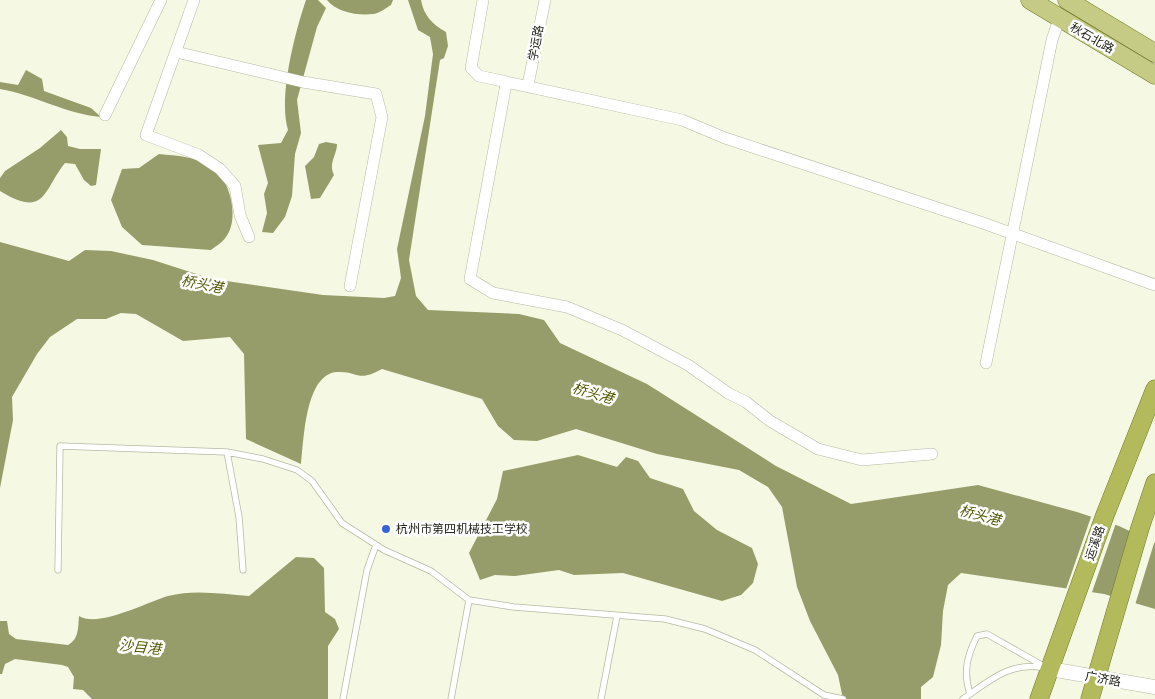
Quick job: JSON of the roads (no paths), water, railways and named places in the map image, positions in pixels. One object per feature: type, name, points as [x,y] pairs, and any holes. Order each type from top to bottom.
[{"type":"highway","name":"运溪路","points":[[1040,699],[1105,515],[1155,389]]},
{"type":"highway","points":[[1090,699],[1155,482]]},
{"type":"main road","name":"秋石北路","points":[[1030,0],[1155,75]]},
{"type":"main road","name":"秋石北路","points":[[1067,0],[1155,53]]},
{"type":"street","points":[[105,115],[161,0]]},
{"type":"street","points":[[194,0],[146,135],[200,155],[220,169],[235,186],[240,215],[249,236]]},
{"type":"street","points":[[483,0],[470,68],[479,76],[506,84],[528,85],[682,120],[725,138],[1155,285]]},
{"type":"street","name":"学运路","points":[[528,85],[545,0]]},
{"type":"street","points":[[986,363],[1052,40],[1059,19]]},
{"type":"street","points":[[176,52],[303,82],[376,94],[382,117],[350,286]]},
{"type":"street","points":[[506,84],[470,279],[494,293],[567,307],[622,330],[688,366],[728,393],[746,402],[770,421],[818,449],[862,460],[932,454]]},
{"type":"street","name":"广济路","points":[[1050,669],[1155,687]]},
{"type":"lane","points":[[58,570],[60,446],[228,452],[263,459],[297,470],[312,481],[342,522],[376,545],[431,571],[469,600],[514,607],[665,619],[705,629],[754,650],[824,697],[844,699]]},
{"type":"lane","points":[[228,452],[239,517],[243,570]]},
{"type":"lane","points":[[343,699],[367,570],[376,545]]},
{"type":"lane","points":[[451,699],[469,600]]},
{"type":"lane","points":[[601,699],[617,616]]},
{"type":"lane","points":[[970,694],[965,679],[970,650],[977,636],[987,634],[1050,669]]},
{"type":"lane","points":[[963,699],[993,676],[1014,668],[1030,665],[1050,669]]},
{"type":"water","points":[[306,0],[318,0],[326,8],[317,27],[297,100],[301,133],[295,154],[292,196],[285,217],[273,233],[262,232],[267,213],[264,194],[268,183],[258,145],[281,143],[288,130],[285,117],[286,83],[297,29]]},
{"type":"water","points":[[327,0],[393,0],[391,5],[375,14],[354,14],[336,8]]},
{"type":"water","name":"桥头港","points":[[408,0],[421,0],[424,11],[429,19],[446,32],[448,46],[444,58],[440,60],[409,260],[416,296],[428,310],[519,314],[544,320],[560,343],[647,384],[776,466],[851,504],[978,485],[1077,512],[1119,526],[1155,543],[1155,609],[1104,594],[961,573],[948,585],[943,611],[941,645],[933,677],[921,687],[921,699],[843,699],[838,675],[810,621],[797,587],[782,507],[768,487],[739,470],[657,454],[576,429],[537,441],[514,440],[498,426],[482,399],[382,369],[362,376],[337,372],[326,376],[318,384],[308,410],[301,464],[246,439],[244,354],[230,337],[183,341],[136,314],[121,313],[106,319],[77,319],[50,337],[37,354],[12,397],[13,420],[0,488],[0,242],[69,261],[85,250],[111,251],[153,260],[212,279],[323,295],[384,298],[395,296],[401,278],[397,249],[425,116],[433,54],[430,37],[418,30]]},
{"type":"water","points":[[26,70],[42,79],[44,91],[91,108],[101,117],[75,112],[26,95],[0,89],[0,82],[18,85]]},
{"type":"water","points":[[61,130],[67,137],[68,146],[80,149],[101,149],[96,185],[91,186],[84,180],[75,164],[65,163],[47,191],[35,202],[15,199],[0,191],[0,178],[5,171],[40,148]]},
{"type":"water","points":[[326,142],[337,144],[332,163],[334,175],[320,198],[311,199],[305,166],[314,157],[319,144]]},
{"type":"water","points":[[159,154],[186,157],[206,163],[224,180],[231,199],[232,220],[226,237],[211,250],[142,245],[122,227],[111,200],[122,169],[139,168]]},
{"type":"water","points":[[578,455],[617,467],[626,457],[638,461],[650,478],[683,489],[694,511],[717,530],[752,548],[758,564],[753,583],[741,595],[722,601],[623,573],[574,575],[559,570],[515,576],[495,575],[480,580],[469,553],[497,499],[503,471]]},
{"type":"water","name":"沙目港","points":[[296,557],[314,558],[324,568],[325,612],[335,619],[339,629],[328,646],[328,699],[92,699],[83,690],[73,689],[74,677],[68,667],[62,665],[15,659],[5,664],[2,674],[0,674],[0,621],[7,621],[9,634],[16,639],[68,645],[72,643],[76,636],[79,616],[88,619],[110,617],[178,594],[208,593],[249,596]]},
{"type":"place","name":"杭州市第四机械技工学校","points":[[386,529]]}]
